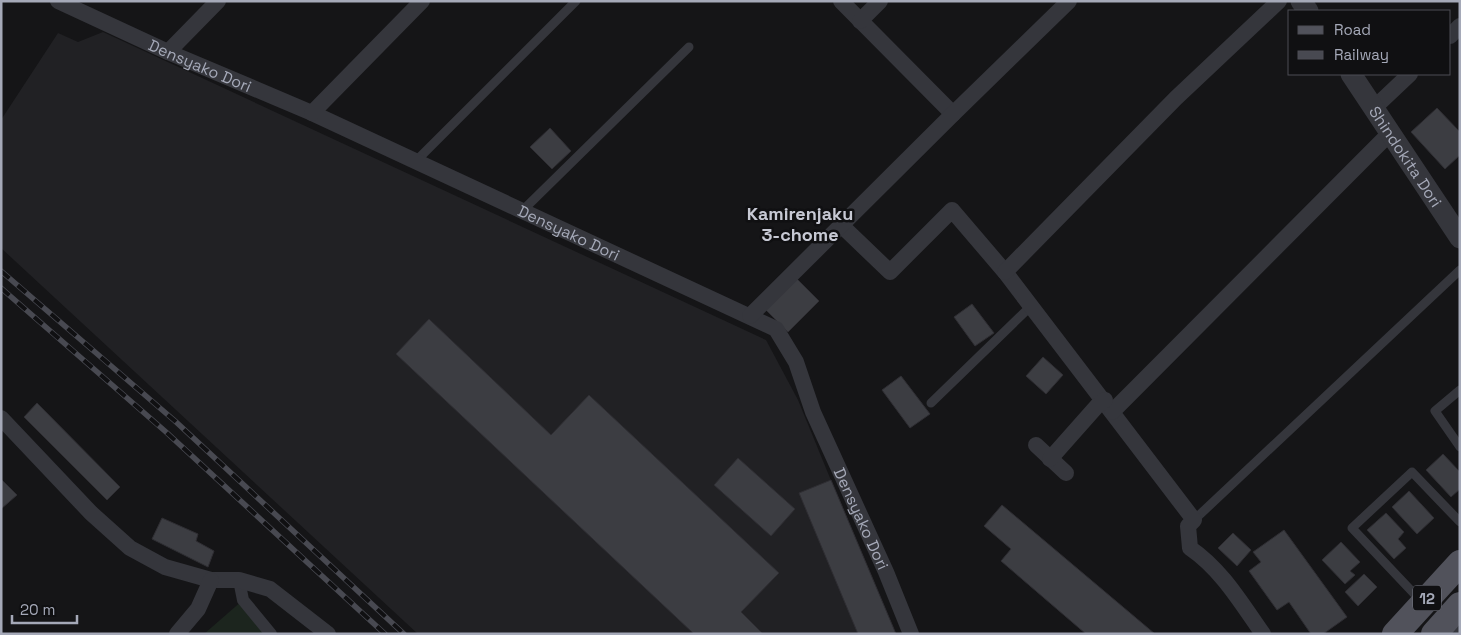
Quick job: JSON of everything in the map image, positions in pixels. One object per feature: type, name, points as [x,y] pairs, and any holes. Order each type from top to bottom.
[{"type":"main road","name":"12","points":[[1395,634],[1460,563]]},
{"type":"main road","name":"12","points":[[1434,634],[1460,605]]},
{"type":"street","name":"Densyako Dori","points":[[58,1],[168,52],[312,113],[521,212],[776,329],[796,362],[813,412],[886,572],[911,634]]},
{"type":"street","points":[[168,52],[218,1]]},
{"type":"street","points":[[312,113],[422,1]]},
{"type":"street","points":[[841,1],[952,114]]},
{"type":"street","points":[[860,21],[880,1]]},
{"type":"street","points":[[750,316],[952,114],[1069,1]]},
{"type":"street","points":[[1005,272],[1176,98],[1279,1]]},
{"type":"street","points":[[1451,35],[1460,26]]},
{"type":"street","name":"Shindokita Dori","points":[[1352,75],[1460,238]]},
{"type":"street","points":[[1374,108],[1409,75]]},
{"type":"street","points":[[1050,458],[1097,406],[1108,406],[1390,133]]},
{"type":"street","points":[[841,225],[890,272],[952,210],[1005,272],[1194,520],[1188,526],[1190,548],[1207,560],[1224,579],[1263,634]]},
{"type":"street","points":[[1,418],[91,513],[130,548],[165,567],[211,580],[239,580],[270,589],[328,634]]},
{"type":"street","points":[[1036,445],[1066,473]]},
{"type":"street","points":[[177,634],[198,609],[211,580]]},
{"type":"street","points":[[239,580],[243,600],[271,634]]},
{"type":"lane","points":[[415,162],[576,1]]},
{"type":"lane","points":[[521,212],[689,47]]},
{"type":"lane","points":[[1194,520],[1460,270]]},
{"type":"lane","points":[[931,403],[1031,306]]},
{"type":"lane","points":[[1460,390],[1435,411],[1460,447]]},
{"type":"lane","points":[[1423,603],[1352,528],[1412,472],[1460,522]]},
{"type":"shaded area","points":[[103,32],[766,340],[798,400],[894,634],[418,634],[1,248],[1,120],[58,33],[78,42]]},
{"type":"shaded area","points":[[243,600],[270,634],[204,634]]},
{"type":"building","points":[[1437,108],[1460,132],[1460,155],[1445,169],[1411,132]]},
{"type":"building","points":[[550,128],[571,151],[552,169],[530,147]]},
{"type":"building","points":[[797,279],[819,301],[788,332],[766,310]]},
{"type":"building","points":[[972,304],[994,333],[975,346],[954,317]]},
{"type":"building","points":[[429,319],[551,435],[589,395],[779,573],[741,612],[763,634],[694,634],[396,354]]},
{"type":"building","points":[[1043,357],[1063,375],[1046,394],[1026,376]]},
{"type":"building","points":[[901,376],[930,414],[910,428],[882,390]]},
{"type":"building","points":[[37,403],[120,487],[107,500],[24,417]]},
{"type":"building","points":[[1443,454],[1460,472],[1460,489],[1451,497],[1426,470]]},
{"type":"building","points":[[738,458],[795,509],[771,536],[714,485]]},
{"type":"building","points":[[1,479],[17,495],[1,509]]},
{"type":"building","points":[[831,480],[896,634],[858,634],[799,493]]},
{"type":"building","points":[[1409,491],[1434,518],[1417,534],[1392,507]]},
{"type":"building","points":[[1002,505],[1155,634],[1086,634],[1001,561],[1011,549],[984,526]]},
{"type":"building","points":[[1386,513],[1404,532],[1398,539],[1406,548],[1394,559],[1367,530]]},
{"type":"building","points":[[162,518],[198,534],[196,541],[214,551],[208,567],[152,539]]},
{"type":"building","points":[[1284,530],[1347,617],[1323,634],[1311,634],[1289,602],[1277,610],[1249,571],[1261,562],[1253,552]]},
{"type":"building","points":[[1233,533],[1251,550],[1237,566],[1218,548]]},
{"type":"building","points":[[1341,542],[1360,562],[1350,571],[1355,575],[1345,584],[1322,560]]},
{"type":"building","points":[[1364,574],[1377,587],[1358,606],[1345,592]]},
{"type":"railway","points":[[1,271],[175,421],[404,634]]},
{"type":"railway","points":[[1,288],[166,432],[385,634]]},
{"type":"district","name":"Kamirenjaku 3-chome","points":[[800,223]]}]
